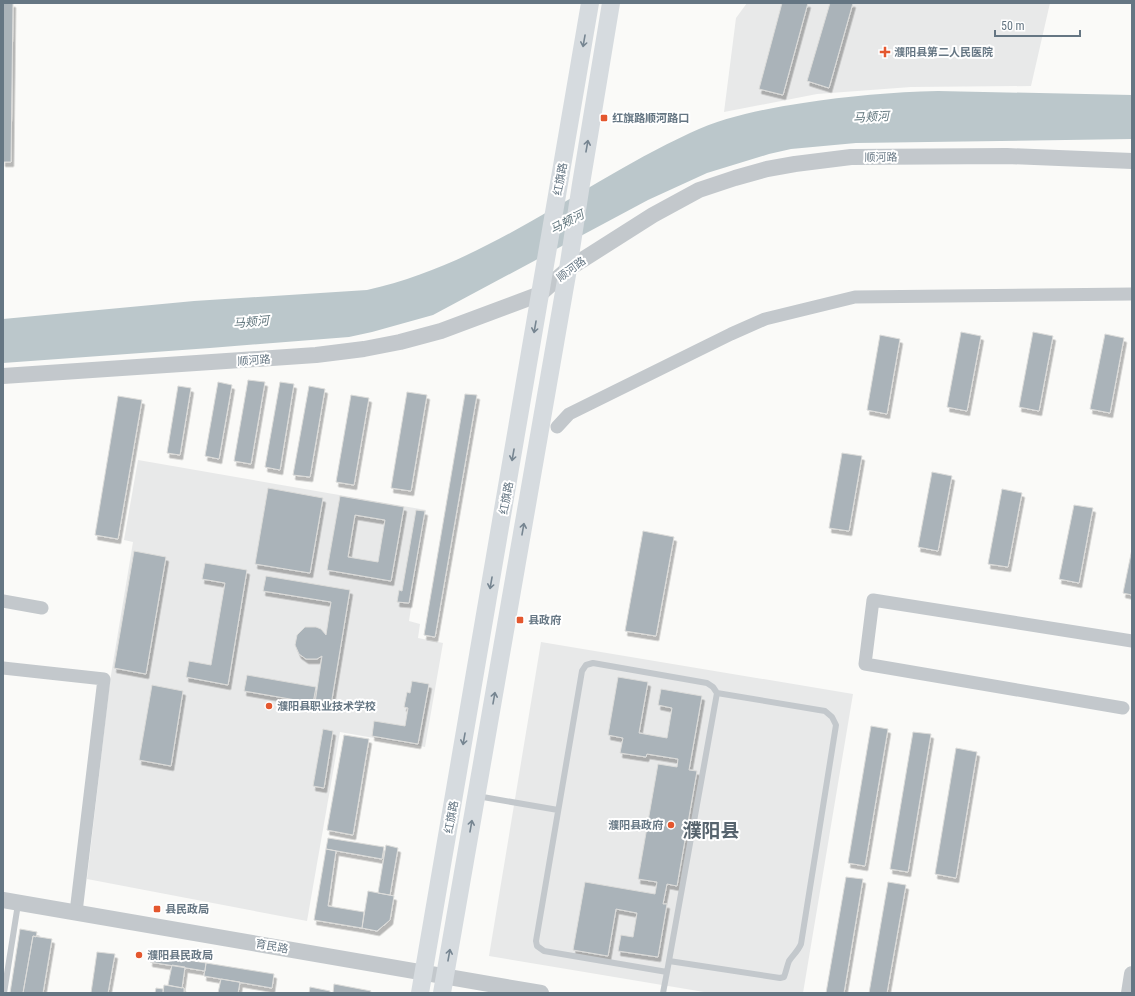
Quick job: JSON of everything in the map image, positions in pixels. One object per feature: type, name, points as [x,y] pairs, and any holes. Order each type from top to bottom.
[{"type":"main road","name":"红旗路","points":[[420,993],[590,3]]},
{"type":"main road","name":"红旗路","points":[[444,985],[570,260],[611,3]]},
{"type":"main road","points":[[496,555],[518,558]]},
{"type":"street","name":"顺河路","points":[[3,376],[316,356],[400,342],[441,331],[540,294],[570,260],[699,190],[767,169],[852,157],[1007,156],[1132,161]]},
{"type":"street","points":[[557,427],[569,414],[731,334],[765,319],[855,297],[1132,294]]},
{"type":"street","points":[[1123,708],[865,664],[874,600],[1132,641]]},
{"type":"street","points":[[3,601],[42,608]]},
{"type":"street","points":[[3,668],[104,679],[76,912]]},
{"type":"street","name":"育民路","points":[[11,901],[424,972],[444,985],[541,993]]},
{"type":"street","points":[[1129,993],[1132,974]]},
{"type":"lane","points":[[663,993],[667,972],[669,961],[717,693],[713,687],[707,683],[593,663],[586,665],[582,671],[536,946],[544,951],[667,972]]},
{"type":"lane","points":[[669,961],[780,978],[784,977],[789,962],[801,944],[836,725],[832,717],[825,711],[717,693]]},
{"type":"lane","points":[[477,796],[558,810]]},
{"type":"lane","points":[[4,993],[11,901]]},
{"type":"shaded area","name":"濮阳县第二人民医院","points":[[747,3],[1050,3],[1031,86],[911,87],[817,94],[724,112],[736,18]]},
{"type":"shaded area","name":"濮阳县职业技术学校","points":[[138,460],[426,510],[409,621],[420,624],[418,638],[443,643],[425,747],[340,732],[307,921],[87,879],[110,681],[133,542],[124,540]]},
{"type":"shaded area","name":"濮阳县政府","points":[[541,642],[853,694],[803,993],[710,993],[489,956]]},
{"type":"water","name":"马颊河","points":[[938,91],[1132,95],[1132,139],[856,143],[791,149],[769,154],[707,173],[648,200],[433,315],[372,332],[349,337],[3,363],[3,319],[194,301],[367,290],[411,278],[452,262],[533,220],[650,153],[690,133],[717,122],[788,105],[853,96]]},
{"type":"building","points":[[3,3],[13,3],[11,162],[3,162]]},
{"type":"building","points":[[782,3],[808,3],[783,95],[759,89]]},
{"type":"building","points":[[830,3],[853,3],[829,88],[807,81]]},
{"type":"building","points":[[961,332],[981,336],[967,411],[947,407]]},
{"type":"building","points":[[1033,332],[1053,336],[1039,411],[1019,407]]},
{"type":"building","points":[[1105,334],[1124,338],[1110,413],[1090,409]]},
{"type":"building","points":[[880,335],[900,339],[887,414],[867,410]]},
{"type":"building","points":[[248,380],[265,382],[251,464],[234,461]]},
{"type":"building","points":[[218,382],[232,385],[219,459],[205,456]]},
{"type":"building","points":[[280,382],[294,384],[280,470],[265,467]]},
{"type":"building","points":[[178,386],[191,388],[180,455],[167,453]]},
{"type":"building","points":[[309,386],[325,389],[310,477],[293,475]]},
{"type":"building","points":[[407,392],[427,395],[411,491],[391,488]]},
{"type":"building","points":[[465,394],[477,395],[435,637],[424,635]]},
{"type":"building","points":[[351,395],[369,398],[354,485],[336,482]]},
{"type":"building","points":[[118,396],[142,400],[118,539],[95,535]]},
{"type":"building","points":[[842,453],[862,456],[849,531],[829,528]]},
{"type":"building","points":[[932,472],[952,476],[938,551],[918,547]]},
{"type":"building","points":[[268,488],[323,498],[310,573],[255,564]]},
{"type":"building","points":[[1002,489],[1022,493],[1008,567],[988,564]]},
{"type":"building","points":[[340,496],[404,507],[391,581],[327,570]],"holes":[[[355,515],[385,520],[378,562],[348,557]]]},
{"type":"building","points":[[1074,505],[1093,508],[1079,583],[1059,579]]},
{"type":"building","points":[[416,510],[425,511],[409,603],[397,602],[399,590],[402,591]]},
{"type":"building","points":[[643,531],[674,537],[656,636],[625,631]]},
{"type":"building","points":[[1132,549],[1132,595],[1123,593]]},
{"type":"building","points":[[134,551],[166,557],[146,674],[114,668]]},
{"type":"building","points":[[205,563],[247,570],[228,685],[186,677],[189,661],[211,665],[225,583],[202,579]]},
{"type":"building","points":[[266,576],[350,590],[331,705],[315,703],[322,656],[317,659],[306,659],[299,654],[295,645],[297,635],[305,627],[316,627],[321,629],[326,635],[331,602],[263,591]]},
{"type":"building","points":[[247,675],[316,687],[313,703],[244,691]]},
{"type":"building","points":[[618,677],[648,682],[639,733],[667,738],[672,708],[658,705],[661,689],[702,696],[689,770],[697,771],[677,886],[667,884],[663,904],[667,904],[658,957],[618,951],[621,935],[633,937],[637,913],[616,909],[608,956],[573,950],[585,882],[655,894],[657,882],[638,879],[658,764],[677,767],[678,759],[647,754],[646,757],[620,753],[623,738],[608,735]]},
{"type":"building","points":[[412,681],[429,684],[418,744],[372,736],[374,721],[405,726],[408,708],[404,707],[407,692],[410,693]]},
{"type":"building","points":[[152,685],[183,691],[171,766],[139,760]]},
{"type":"building","points":[[871,726],[888,729],[865,866],[848,863]]},
{"type":"building","points":[[323,729],[333,731],[324,788],[313,786]]},
{"type":"building","points":[[913,732],[931,734],[908,872],[890,869]]},
{"type":"building","points":[[344,735],[369,739],[353,835],[327,830]]},
{"type":"building","points":[[956,748],[977,752],[956,878],[935,874]]},
{"type":"building","points":[[328,838],[384,847],[382,859],[326,849]]},
{"type":"building","points":[[386,845],[398,848],[390,895],[378,893]]},
{"type":"building","points":[[326,849],[336,851],[328,906],[364,912],[362,928],[314,920]]},
{"type":"building","points":[[846,877],[863,879],[844,993],[826,993]]},
{"type":"building","points":[[888,882],[906,885],[887,993],[869,993]]},
{"type":"building","points":[[368,891],[394,896],[390,920],[377,931],[362,928]]},
{"type":"building","points":[[20,929],[37,932],[36,937],[33,936],[23,993],[10,993]]},
{"type":"building","points":[[33,936],[52,939],[43,993],[23,993]]},
{"type":"building","points":[[97,952],[115,954],[108,993],[91,993]]},
{"type":"building","points":[[151,954],[206,963],[205,971],[150,962]]},
{"type":"building","points":[[206,963],[274,974],[272,988],[204,976]]},
{"type":"building","points":[[172,965],[185,967],[182,988],[168,985]]},
{"type":"building","points":[[221,979],[240,982],[238,993],[218,993]]},
{"type":"building","points":[[334,984],[371,991],[370,993],[333,993]]},
{"type":"building","points":[[164,985],[184,988],[184,993],[163,993]]},
{"type":"building","points":[[310,987],[330,991],[330,993],[309,993]]},
{"type":"building","points":[[156,988],[163,989],[163,993],[155,993]]},
{"type":"place","name":"濮阳县第二人民医院","points":[[885,52]]},
{"type":"place","name":"红旗路顺河路口","points":[[604,118]]},
{"type":"place","name":"县政府","points":[[520,620]]},
{"type":"place","name":"濮阳县职业技术学校","points":[[269,706]]},
{"type":"place","name":"濮阳县政府","points":[[671,825]]},
{"type":"place","name":"县民政局","points":[[157,909]]},
{"type":"place","name":"濮阳县民政局","points":[[139,955]]},
{"type":"district","name":"濮阳县","points":[[711,830]]}]
